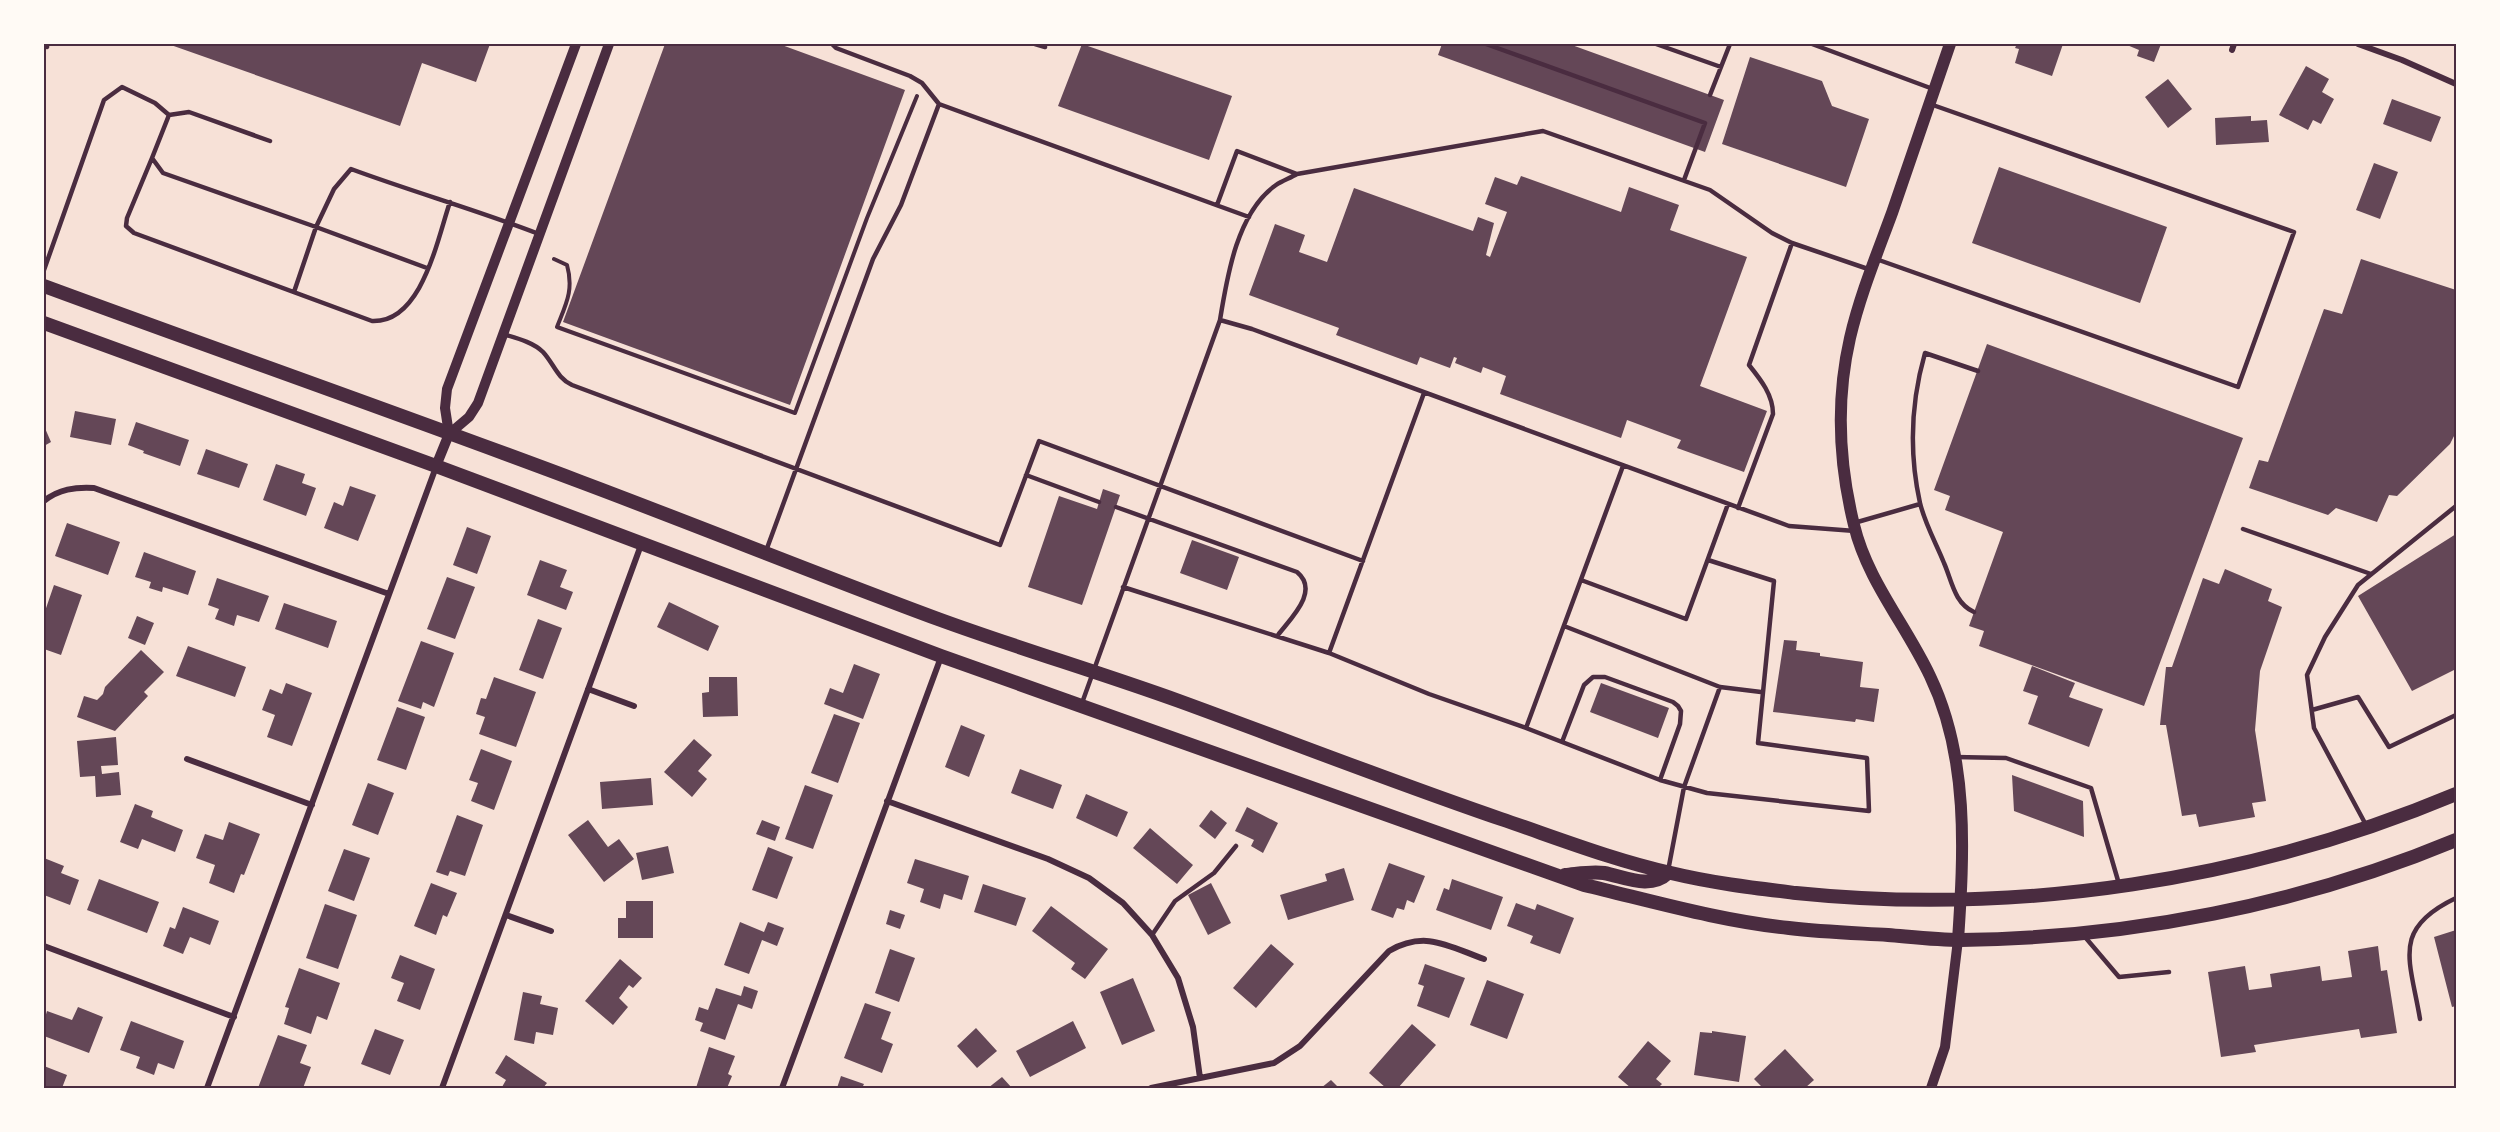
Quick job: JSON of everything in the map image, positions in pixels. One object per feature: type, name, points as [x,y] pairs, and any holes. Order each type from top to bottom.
[{"type":"main road","points":[[1950,44],[1851,337],[1842,396],[1843,456],[1854,527],[1876,580],[1930,676],[1945,714],[1955,757],[1960,799],[1958,940]]},
{"type":"main road","points":[[44,286],[449,434],[943,621],[1093,671],[1427,794],[1582,847],[1668,873],[1724,884],[1798,893],[1892,900],[2040,894],[2119,885],[2227,867],[2320,844],[2457,794]]},
{"type":"main road","points":[[44,323],[436,466],[941,656],[1584,885],[1686,909],[1787,928],[1958,940],[2042,937],[2173,921],[2290,896],[2384,868],[2457,840]]},
{"type":"main road","points":[[1557,875],[1602,873],[1646,882],[1660,880],[1668,873]]},
{"type":"street","points":[[449,434],[445,408],[447,389],[576,44]]},
{"type":"street","points":[[207,1089],[436,466],[449,434],[469,417],[478,403],[609,44]]},
{"type":"street","points":[[2358,44],[2457,84]]},
{"type":"street","points":[[44,501],[62,490],[80,487],[108,492],[389,594]]},
{"type":"street","points":[[442,1089],[641,545]]},
{"type":"street","points":[[782,1089],[941,656]]},
{"type":"street","points":[[588,689],[634,706]]},
{"type":"street","points":[[187,759],[312,805]]},
{"type":"street","points":[[887,801],[1048,859],[1089,878],[1123,903],[1152,935],[1178,978],[1193,1027],[1200,1078]]},
{"type":"street","points":[[506,915],[551,931]]},
{"type":"street","points":[[1151,1089],[1274,1063],[1288,1055],[1300,1046],[1389,951],[1402,943],[1419,939],[1435,941],[1484,959]]},
{"type":"street","points":[[1931,1089],[1945,1047],[1958,940]]},
{"type":"street","points":[[44,946],[234,1017]]},
{"type":"lane","points":[[832,44],[836,48],[922,83],[939,104],[1249,217]]},
{"type":"lane","points":[[1035,44],[1045,47]]},
{"type":"lane","points":[[1486,44],[1705,123],[1684,180]]},
{"type":"lane","points":[[1656,44],[1721,67]]},
{"type":"lane","points":[[1710,95],[1730,44]]},
{"type":"lane","points":[[1812,44],[1934,90]]},
{"type":"lane","points":[[44,270],[104,100],[122,87],[155,103],[169,115],[189,112],[270,141]]},
{"type":"lane","points":[[766,553],[873,259],[901,205],[939,104]]},
{"type":"lane","points":[[1081,705],[1220,320],[1228,267],[1249,217],[1274,186],[1297,174],[1543,131],[1710,190],[1772,233],[1792,243],[1874,264],[2238,387],[2294,232],[1930,104]]},
{"type":"lane","points":[[169,115],[127,218],[126,226],[134,234],[372,321],[382,321],[397,315],[408,306],[420,289],[450,202]]},
{"type":"lane","points":[[1217,205],[1237,152],[1297,174]]},
{"type":"lane","points":[[152,158],[163,173],[316,226],[427,268]]},
{"type":"lane","points":[[294,292],[316,226],[334,189],[351,169],[539,234]]},
{"type":"lane","points":[[1738,508],[1773,414],[1773,404],[1768,392],[1749,365],[1792,243]]},
{"type":"lane","points":[[1220,320],[1252,329],[1789,526],[1854,527],[1920,504]]},
{"type":"lane","points":[[503,334],[530,343],[541,350],[563,381],[572,385],[1000,545],[1039,441],[1363,561]]},
{"type":"lane","points":[[1974,612],[1961,604],[1920,504],[1912,446],[1916,383],[1925,353],[1978,371]]},
{"type":"lane","points":[[1329,653],[1425,393]]},
{"type":"lane","points":[[1526,728],[1623,466]]},
{"type":"lane","points":[[1026,476],[1099,502]]},
{"type":"lane","points":[[1581,580],[1686,619],[1728,504]]},
{"type":"lane","points":[[2368,828],[2314,728],[2307,675],[2325,637],[2358,585],[2457,506]]},
{"type":"lane","points":[[1116,507],[1287,568],[1303,577],[1306,593],[1278,635]]},
{"type":"lane","points":[[2243,529],[2371,574]]},
{"type":"lane","points":[[1123,587],[1329,653],[1429,693],[1684,788],[1707,793],[1869,812],[1867,758],[1758,743],[1761,692],[1774,582],[1708,560]]},
{"type":"lane","points":[[1564,626],[1720,687],[1761,692]]},
{"type":"lane","points":[[1562,742],[1584,685],[1593,677],[1605,677],[1673,702],[1678,706],[1681,717],[1660,780]]},
{"type":"lane","points":[[1668,873],[1684,788],[1720,687]]},
{"type":"lane","points":[[2312,710],[2358,697],[2389,747],[2457,715]]},
{"type":"lane","points":[[1955,757],[2006,758],[2091,788],[2099,823],[2119,885]]},
{"type":"lane","points":[[1152,935],[1175,901],[1214,873],[1236,846]]},
{"type":"lane","points":[[2420,1019],[2410,957],[2411,936],[2420,920],[2437,907],[2457,898]]},
{"type":"lane","points":[[2081,932],[2119,977],[2169,972]]},
{"type":"path","points":[[554,259],[567,265],[571,281],[558,327],[795,412],[867,218],[922,83]]},
{"type":"building","points":[[168,44],[490,44],[476,82],[422,63],[400,126]]},
{"type":"building","points":[[665,44],[779,44],[905,90],[790,405],[563,322]]},
{"type":"building","points":[[1082,44],[1232,96],[1209,160],[1058,106]]},
{"type":"building","points":[[1442,44],[1569,44],[1724,100],[1705,152],[1438,55]]},
{"type":"building","points":[[2017,44],[2063,44],[2052,76],[2015,63],[2019,49],[2015,48]]},
{"type":"building","points":[[2128,44],[2161,44],[2154,62],[2137,56],[2139,50]]},
{"type":"building","points":[[1750,57],[1822,81],[1832,106],[1869,119],[1846,187],[1722,144]]},
{"type":"building","points":[[2306,66],[2329,79],[2322,92],[2334,99],[2321,124],[2313,120],[2308,130],[2279,115]]},
{"type":"building","points":[[2168,79],[2192,109],[2168,128],[2145,97]]},
{"type":"building","points":[[2392,99],[2441,117],[2431,142],[2383,124]]},
{"type":"building","points":[[2251,116],[2251,121],[2267,120],[2269,142],[2216,145],[2215,118]]},
{"type":"building","points":[[2374,163],[2398,172],[2380,219],[2356,210]]},
{"type":"building","points":[[1999,167],[2167,227],[2140,303],[1972,243]]},
{"type":"building","points":[[1521,176],[1621,212],[1629,187],[1679,205],[1670,230],[1747,257],[1700,386],[1767,411],[1744,472],[1677,448],[1681,440],[1627,420],[1621,438],[1500,394],[1506,376],[1483,367],[1481,373],[1455,363],[1457,358],[1454,357],[1450,368],[1420,357],[1417,365],[1336,335],[1339,328],[1249,295],[1275,224],[1305,235],[1299,252],[1327,262],[1354,188],[1473,231],[1478,217],[1494,223],[1486,255],[1490,257],[1507,212],[1485,204],[1495,177],[1517,185]]},
{"type":"building","points":[[2361,259],[2456,290],[2456,432],[2450,444],[2397,496],[2389,495],[2377,522],[2336,508],[2328,515],[2249,488],[2259,460],[2268,462],[2324,309],[2342,314]]},
{"type":"building","points":[[1987,344],[2243,438],[2144,706],[1979,646],[1984,631],[1969,626],[2003,532],[1945,510],[1950,496],[1934,490]]},
{"type":"building","points":[[75,411],[116,419],[111,445],[70,437]]},
{"type":"building","points":[[136,422],[189,440],[180,466],[143,453],[144,451],[128,445]]},
{"type":"building","points":[[44,426],[51,442],[44,446]]},
{"type":"building","points":[[206,449],[248,464],[239,488],[197,474]]},
{"type":"building","points":[[276,464],[305,474],[302,483],[316,488],[306,516],[263,500]]},
{"type":"building","points":[[350,486],[376,495],[358,541],[324,528],[334,502],[343,506]]},
{"type":"building","points":[[1103,489],[1120,495],[1082,605],[1028,587],[1059,496],[1097,509]]},
{"type":"building","points":[[67,523],[120,542],[108,575],[55,556]]},
{"type":"building","points":[[467,527],[491,536],[477,574],[453,565]]},
{"type":"building","points":[[2456,534],[2456,669],[2412,691],[2358,596]]},
{"type":"building","points":[[1192,540],[1239,557],[1227,590],[1180,573]]},
{"type":"building","points":[[144,552],[196,571],[188,595],[163,587],[162,592],[149,588],[151,582],[135,577]]},
{"type":"building","points":[[540,560],[567,570],[560,587],[573,592],[566,610],[527,595]]},
{"type":"building","points":[[2225,569],[2272,589],[2268,601],[2282,607],[2260,671],[2255,730],[2266,801],[2252,803],[2255,817],[2199,827],[2196,814],[2182,816],[2166,725],[2160,725],[2166,667],[2172,667],[2203,578],[2219,584]]},
{"type":"building","points":[[447,577],[475,587],[455,639],[427,629]]},
{"type":"building","points":[[217,578],[269,596],[259,622],[237,615],[234,626],[215,619],[219,609],[208,605]]},
{"type":"building","points":[[54,585],[82,595],[61,655],[44,649],[44,614]]},
{"type":"building","points":[[669,602],[719,626],[708,651],[657,627]]},
{"type":"building","points":[[284,603],[337,621],[328,648],[275,629]]},
{"type":"building","points":[[137,616],[154,623],[145,645],[128,638]]},
{"type":"building","points":[[538,619],[562,628],[543,679],[519,670]]},
{"type":"building","points":[[1784,640],[1797,641],[1796,650],[1863,662],[1860,687],[1879,689],[1874,722],[1856,719],[1855,722],[1773,712]]},
{"type":"building","points":[[421,641],[454,653],[434,707],[423,702],[421,709],[398,701]]},
{"type":"building","points":[[188,646],[246,667],[235,697],[176,676]]},
{"type":"building","points":[[141,650],[164,672],[144,692],[148,696],[115,731],[77,717],[84,696],[97,700],[103,694],[105,687]]},
{"type":"building","points":[[854,664],[880,674],[863,719],[824,704],[830,688],[843,693]]},
{"type":"building","points":[[2032,666],[2075,683],[2069,697],[2103,709],[2089,747],[2028,724],[2038,696],[2023,691]]},
{"type":"building","points":[[494,677],[536,692],[516,747],[479,734],[485,717],[476,714],[481,698],[486,699]]},
{"type":"building","points":[[709,677],[737,677],[738,716],[703,717],[702,693],[709,692]]},
{"type":"building","points":[[286,683],[312,693],[292,746],[267,737],[275,715],[262,710],[270,689],[282,694]]},
{"type":"building","points":[[1601,683],[1669,708],[1658,738],[1590,712]]},
{"type":"building","points":[[397,707],[425,717],[406,770],[377,760]]},
{"type":"building","points":[[834,714],[860,723],[838,783],[811,773]]},
{"type":"building","points":[[961,725],[985,735],[969,777],[945,767]]},
{"type":"building","points":[[116,737],[118,765],[101,766],[102,774],[119,772],[121,795],[96,797],[95,776],[80,777],[77,741]]},
{"type":"building","points":[[694,739],[712,755],[698,771],[707,779],[692,797],[664,772]]},
{"type":"building","points":[[481,749],[512,761],[494,810],[471,801],[478,783],[469,780]]},
{"type":"building","points":[[1020,769],[1062,785],[1053,809],[1011,793]]},
{"type":"building","points":[[2012,775],[2083,801],[2084,837],[2014,811]]},
{"type":"building","points":[[651,778],[653,805],[602,809],[600,782]]},
{"type":"building","points":[[368,783],[394,793],[378,835],[352,825]]},
{"type":"building","points":[[805,785],[833,795],[813,849],[785,839]]},
{"type":"building","points":[[1086,794],[1128,812],[1117,837],[1076,818]]},
{"type":"building","points":[[135,804],[153,811],[151,817],[183,830],[175,852],[142,839],[138,849],[120,842]]},
{"type":"building","points":[[1247,807],[1278,823],[1263,853],[1251,846],[1254,840],[1235,831]]},
{"type":"building","points":[[1211,810],[1227,823],[1215,839],[1199,826]]},
{"type":"building","points":[[457,815],[483,825],[465,876],[450,871],[448,876],[436,872]]},
{"type":"building","points":[[588,820],[608,847],[619,839],[634,859],[604,882],[568,835]]},
{"type":"building","points":[[762,820],[780,827],[775,841],[756,834]]},
{"type":"building","points":[[229,822],[260,834],[244,875],[241,874],[234,893],[209,883],[215,865],[196,858],[205,834],[223,840]]},
{"type":"building","points":[[1150,828],[1193,865],[1177,884],[1133,848]]},
{"type":"building","points":[[668,846],[674,873],[642,880],[636,853]]},
{"type":"building","points":[[768,847],[793,857],[777,899],[752,890]]},
{"type":"building","points":[[344,849],[370,858],[354,901],[328,891]]},
{"type":"building","points":[[44,858],[64,866],[61,873],[79,880],[70,905],[44,895]]},
{"type":"building","points":[[915,859],[969,876],[962,900],[944,894],[940,909],[920,902],[924,889],[907,883]]},
{"type":"building","points":[[1389,863],[1425,876],[1414,903],[1407,900],[1404,910],[1397,908],[1393,918],[1371,910]]},
{"type":"building","points":[[1344,868],[1354,900],[1288,920],[1280,895],[1327,881],[1325,874]]},
{"type":"building","points":[[99,879],[159,902],[147,933],[87,910]]},
{"type":"building","points":[[1452,879],[1503,897],[1491,930],[1436,910],[1444,888],[1449,890]]},
{"type":"building","points":[[431,883],[457,893],[447,917],[443,915],[436,935],[414,926]]},
{"type":"building","points":[[1211,883],[1231,923],[1208,935],[1188,895]]},
{"type":"building","points":[[983,884],[1026,898],[1016,926],[974,912]]},
{"type":"building","points":[[626,901],[653,901],[653,938],[618,938],[618,918],[626,918]]},
{"type":"building","points":[[1516,903],[1535,910],[1537,904],[1574,918],[1560,954],[1530,943],[1533,936],[1507,926]]},
{"type":"building","points":[[325,904],[357,915],[338,969],[306,958]]},
{"type":"building","points":[[1051,906],[1108,949],[1085,979],[1071,969],[1075,963],[1032,931]]},
{"type":"building","points":[[183,907],[219,921],[210,945],[190,937],[183,954],[163,946],[170,927],[175,929]]},
{"type":"building","points":[[890,910],[905,915],[900,929],[886,924]]},
{"type":"building","points":[[740,922],[764,932],[768,922],[784,928],[777,946],[762,940],[749,974],[724,965]]},
{"type":"building","points":[[2456,930],[2456,1006],[2452,1007],[2434,937]]},
{"type":"building","points":[[1271,944],[1294,964],[1256,1008],[1233,988]]},
{"type":"building","points":[[2378,946],[2381,971],[2387,970],[2397,1033],[2361,1038],[2359,1029],[2254,1045],[2256,1052],[2221,1057],[2208,972],[2245,966],[2249,990],[2272,987],[2270,974],[2320,966],[2322,981],[2352,977],[2348,951]]},
{"type":"building","points":[[890,949],[915,958],[899,1002],[875,993]]},
{"type":"building","points":[[400,955],[435,969],[420,1010],[397,1001],[404,983],[391,978]]},
{"type":"building","points":[[620,959],[642,978],[633,988],[629,985],[619,998],[628,1007],[613,1025],[585,1001]]},
{"type":"building","points":[[1425,964],[1465,978],[1449,1018],[1417,1006],[1424,986],[1418,984]]},
{"type":"building","points":[[299,968],[340,983],[327,1020],[317,1016],[311,1034],[284,1024],[289,1008],[285,1007]]},
{"type":"building","points":[[1133,978],[1155,1031],[1122,1045],[1100,992]]},
{"type":"building","points":[[1487,980],[1524,994],[1507,1039],[1470,1025]]},
{"type":"building","points":[[744,986],[758,991],[752,1009],[738,1004],[725,1040],[700,1031],[703,1023],[695,1020],[699,1007],[708,1010],[716,988],[741,996]]},
{"type":"building","points":[[523,992],[542,996],[540,1004],[558,1008],[553,1035],[536,1032],[534,1044],[514,1040]]},
{"type":"building","points":[[865,1003],[891,1012],[881,1039],[893,1044],[882,1073],[844,1058]]},
{"type":"building","points":[[78,1007],[103,1017],[89,1053],[44,1036],[47,1011],[72,1020]]},
{"type":"building","points":[[131,1021],[184,1041],[174,1069],[158,1063],[154,1075],[136,1068],[140,1057],[120,1050]]},
{"type":"building","points":[[1073,1021],[1086,1048],[1030,1077],[1016,1051]]},
{"type":"building","points":[[1412,1024],[1436,1045],[1398,1088],[1386,1088],[1369,1073]]},
{"type":"building","points":[[976,1028],[997,1051],[977,1068],[957,1046]]},
{"type":"building","points":[[375,1029],[404,1040],[390,1075],[361,1064]]},
{"type":"building","points":[[1712,1031],[1746,1036],[1739,1082],[1694,1075],[1700,1032],[1712,1033]]},
{"type":"building","points":[[278,1035],[307,1045],[300,1063],[311,1067],[303,1088],[258,1088]]},
{"type":"building","points":[[1648,1041],[1671,1061],[1656,1079],[1662,1084],[1658,1088],[1631,1088],[1618,1077]]},
{"type":"building","points":[[709,1047],[735,1056],[728,1074],[732,1076],[727,1088],[696,1088]]},
{"type":"building","points":[[1785,1049],[1814,1080],[1805,1088],[1763,1088],[1754,1079]]},
{"type":"building","points":[[506,1055],[547,1083],[543,1088],[502,1087],[506,1080],[495,1073]]},
{"type":"building","points":[[44,1066],[67,1075],[62,1088],[44,1088]]},
{"type":"building","points":[[841,1076],[864,1084],[862,1088],[837,1088]]},
{"type":"building","points":[[1002,1077],[1012,1088],[988,1088]]},
{"type":"building","points":[[1331,1080],[1339,1088],[1321,1088]]}]
